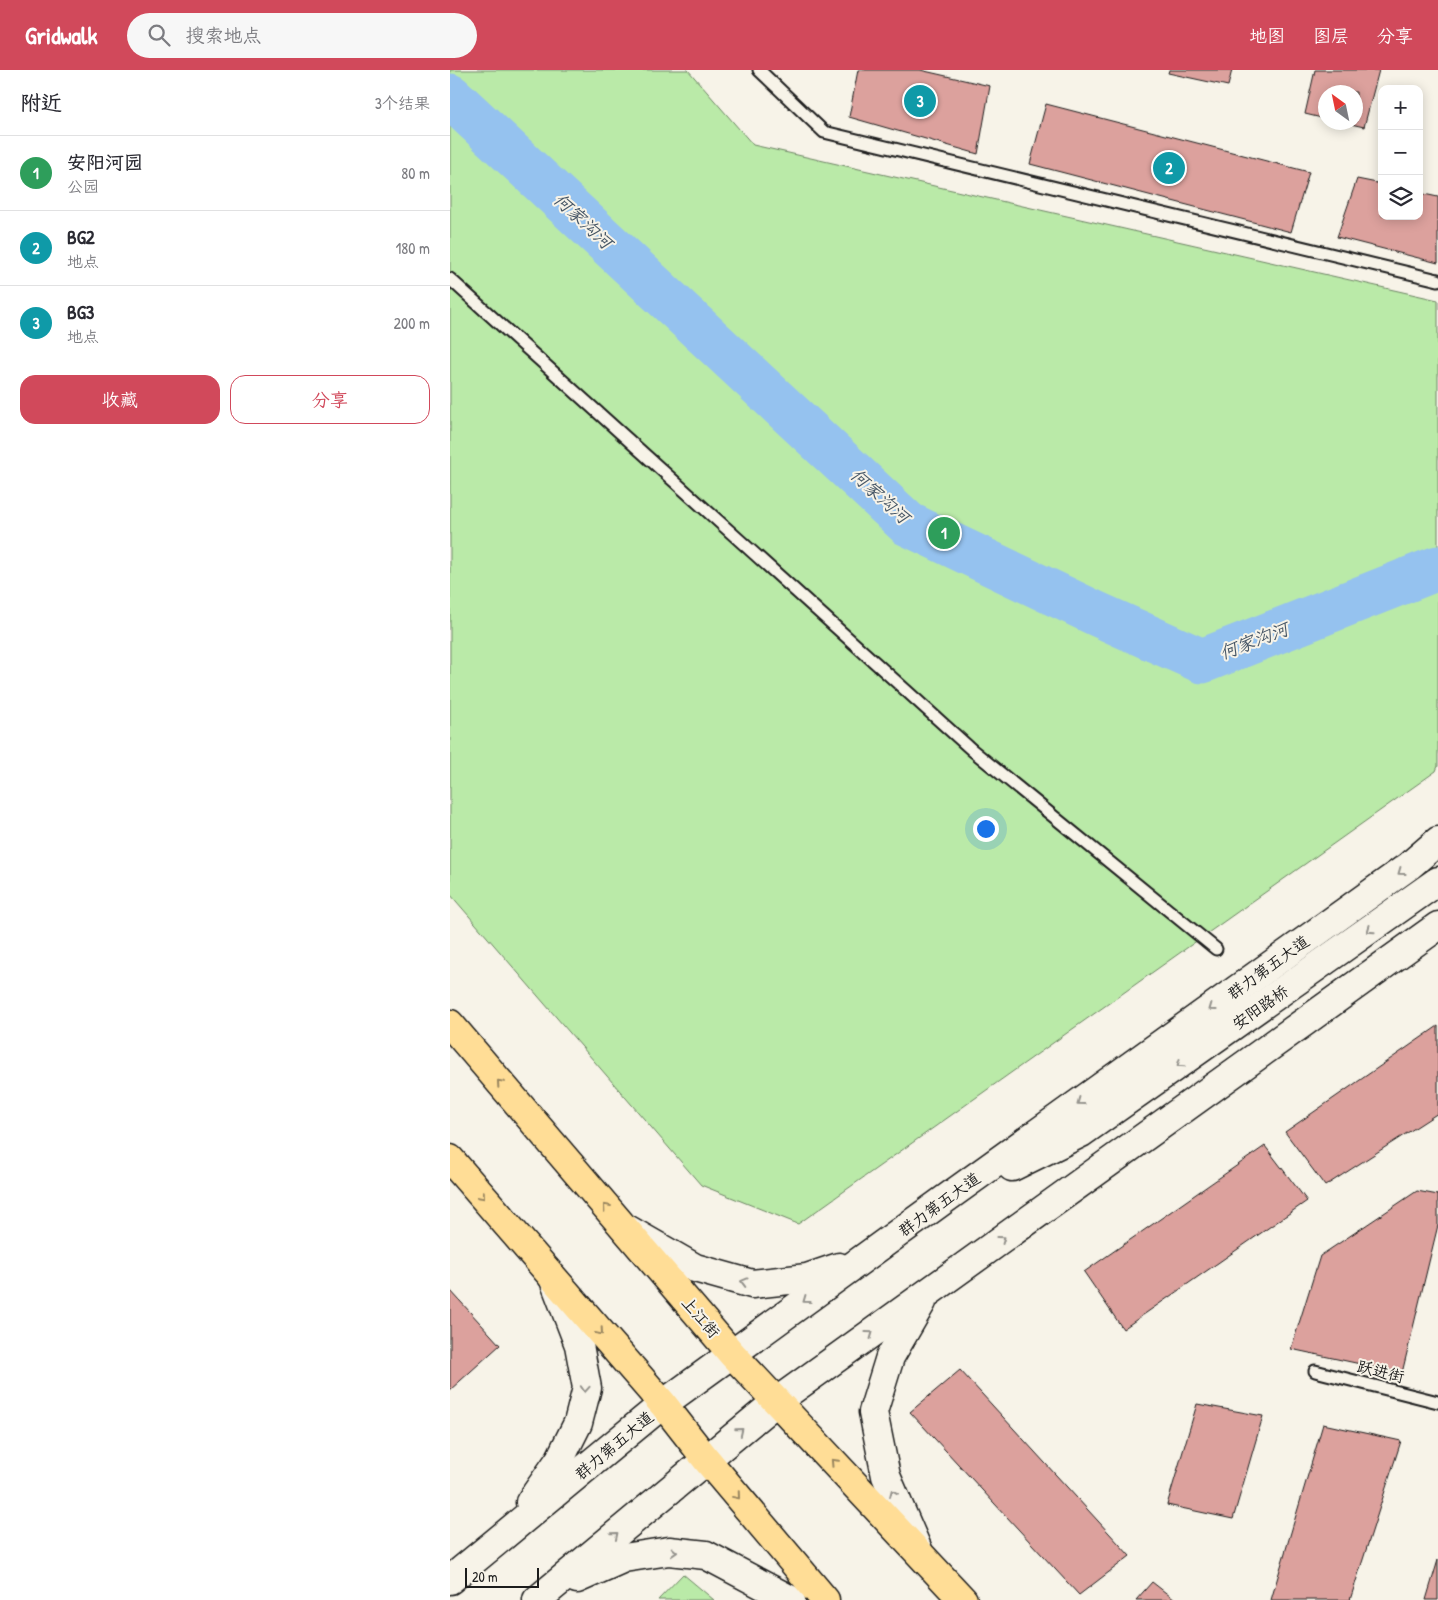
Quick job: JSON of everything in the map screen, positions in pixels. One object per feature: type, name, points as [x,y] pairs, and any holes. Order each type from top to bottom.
[{"type":"main road","name":"群力第五大道","points":[[450,1580],[663,1404],[1401,872],[1438,841]]},
{"type":"main road","name":"安阳路桥","points":[[941,1202],[1081,1133],[1438,882]]},
{"type":"main road","points":[[542,1596],[777,1401],[1438,926]]},
{"type":"main road","name":"上江街","points":[[450,1024],[732,1354],[963,1600]]},
{"type":"main road","points":[[450,1159],[663,1404],[706,1459],[825,1600]]},
{"type":"main road","points":[[624,1228],[695,1268],[752,1284],[807,1278],[860,1261]]},
{"type":"main road","points":[[512,1530],[560,1459],[578,1423],[587,1388],[579,1345],[552,1276]]},
{"type":"main road","points":[[919,1554],[886,1476],[873,1412],[890,1357],[927,1293]]},
{"type":"main road","points":[[542,1596],[624,1558],[669,1551],[706,1555],[791,1600]]},
{"type":"lane","points":[[759,70],[824,132],[1438,280]]},
{"type":"lane","points":[[450,279],[972,750],[1216,949]]},
{"type":"lane","name":"跃进街","points":[[1315,1371],[1438,1402]]},
{"type":"green space","points":[[450,70],[688,70],[753,145],[1438,300],[1438,766],[1436,771],[798,1224],[701,1185],[450,894]]},
{"type":"green space","points":[[683,1574],[714,1600],[658,1600]]},
{"type":"building","points":[[858,70],[920,70],[990,86],[978,154],[849,117]]},
{"type":"building","points":[[1169,70],[1232,70],[1228,86],[1168,73]]},
{"type":"building","points":[[1315,70],[1379,70],[1364,127],[1363,85],[1318,85],[1318,117],[1305,114]]},
{"type":"building","points":[[1046,104],[1309,172],[1291,232],[1030,164]]},
{"type":"building","points":[[1357,179],[1378,183],[1378,220],[1423,220],[1423,194],[1438,197],[1438,263],[1337,237]]},
{"type":"building","points":[[1438,1026],[1438,1113],[1325,1186],[1285,1132]]},
{"type":"building","points":[[1265,1146],[1307,1201],[1123,1329],[1084,1272]]},
{"type":"building","points":[[1417,1191],[1438,1195],[1438,1225],[1402,1373],[1291,1349],[1320,1256]]},
{"type":"building","points":[[450,1290],[500,1345],[450,1390]]},
{"type":"building","points":[[960,1370],[1130,1556],[1079,1595],[910,1412]]},
{"type":"building","points":[[1197,1404],[1263,1416],[1233,1519],[1167,1505]]},
{"type":"building","points":[[1323,1424],[1401,1441],[1350,1600],[1271,1600]]},
{"type":"building","points":[[1438,1560],[1438,1600],[1426,1600]]},
{"type":"building","points":[[1152,1582],[1175,1600],[1136,1600]]},
{"type":"waterway","name":"何家沟河","points":[[450,96],[908,524],[1097,614],[1202,661],[1438,568]]},
{"type":"place","name":"BG3","points":[[920,101]]},
{"type":"place","name":"BG2","points":[[1169,168]]},
{"type":"place","name":"安阳河园","points":[[944,533]]}]
